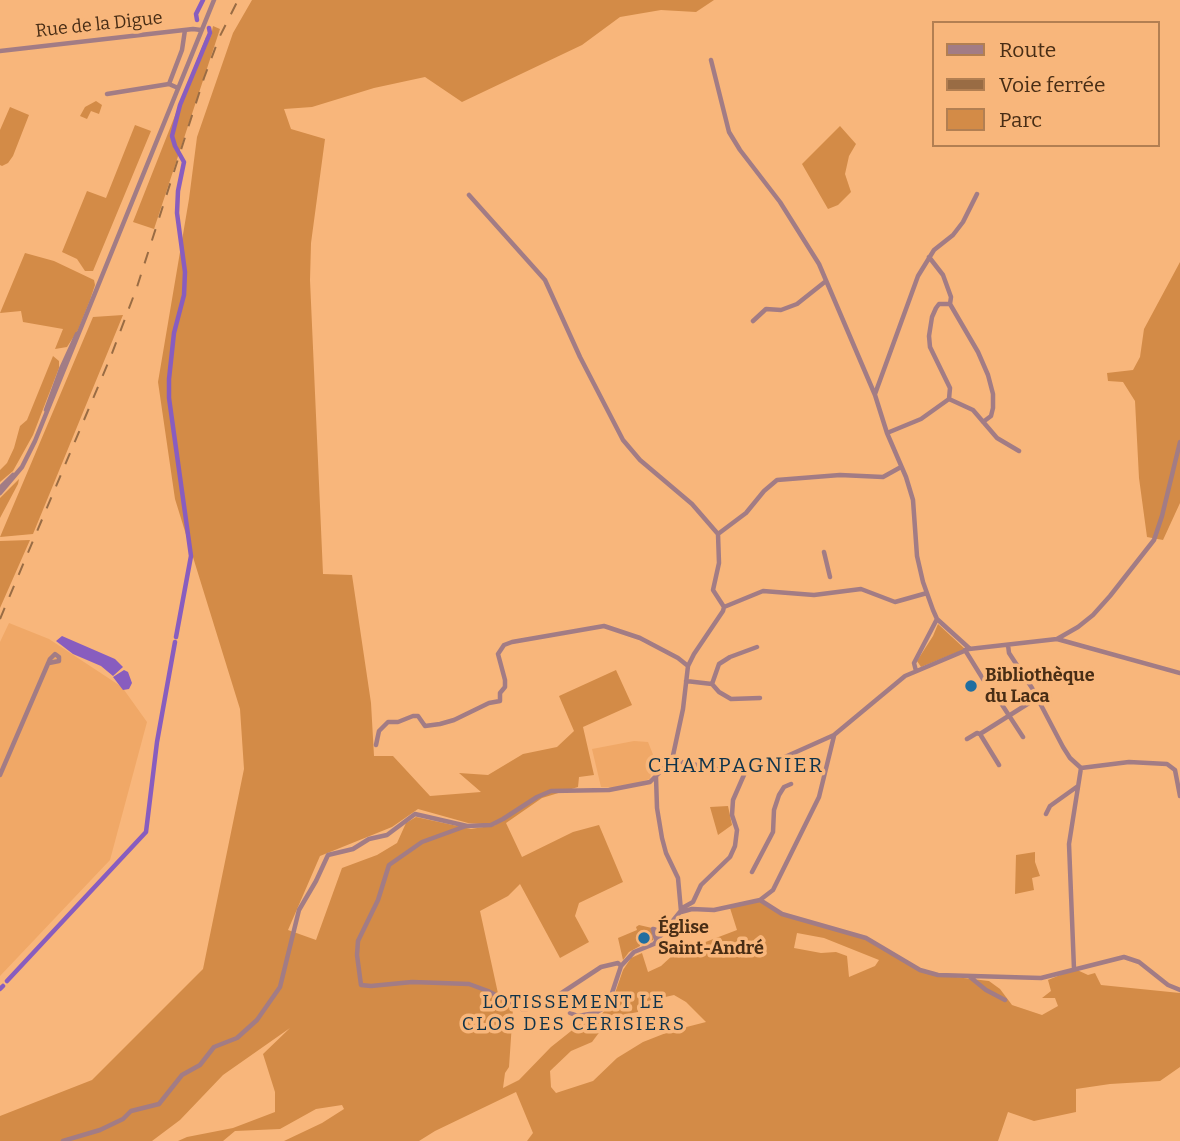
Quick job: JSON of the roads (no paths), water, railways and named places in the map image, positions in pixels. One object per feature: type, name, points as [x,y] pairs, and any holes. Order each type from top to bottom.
[{"type":"street","points":[[0,490],[22,467],[44,420],[61,369],[85,321],[214,0]]},
{"type":"street","points":[[169,84],[182,50],[185,30]]},
{"type":"street","name":"Rue de la Digue","points":[[0,51],[201,30]]},
{"type":"street","points":[[711,60],[729,132],[780,202],[815,257],[874,395],[913,500],[915,542],[927,593],[937,619],[967,650],[983,679]]},
{"type":"street","points":[[107,94],[169,84],[178,88]]},
{"type":"street","points":[[874,395],[918,276],[929,257],[958,228],[977,194]]},
{"type":"street","points":[[469,195],[545,280],[623,440],[640,460],[692,504],[718,534],[719,563],[713,590],[724,607]]},
{"type":"street","points":[[929,257],[943,275],[951,297],[950,304],[978,352],[993,394],[991,416],[983,422]]},
{"type":"street","points":[[753,321],[766,309],[781,310],[797,304],[826,281]]},
{"type":"street","points":[[949,400],[950,388],[930,347],[929,336],[936,308],[939,304],[950,304]]},
{"type":"street","points":[[949,400],[973,410],[997,438],[1019,451]]},
{"type":"street","points":[[887,433],[921,419],[949,400]]},
{"type":"street","points":[[1057,639],[1093,615],[1154,540],[1180,442]]},
{"type":"street","points":[[718,534],[747,513],[764,491],[777,480],[840,475],[883,477],[901,467]]},
{"type":"street","points":[[824,552],[830,577]]},
{"type":"street","points":[[63,1141],[100,1130],[123,1119],[131,1111],[159,1104],[180,1078],[200,1065],[214,1047],[237,1038],[257,1020],[280,987],[299,910],[327,855],[353,849],[369,839],[387,835],[415,814],[467,826],[485,826],[498,822],[551,791],[623,789],[650,782],[672,760],[688,666],[724,607],[763,591],[814,595],[861,589],[895,602],[927,593]]},
{"type":"street","points":[[916,671],[915,663],[937,619]]},
{"type":"street","points":[[376,745],[379,731],[388,722],[418,716],[425,726],[440,724],[500,701],[500,693],[505,687],[498,654],[504,645],[600,625],[640,638],[688,666]]},
{"type":"street","points":[[672,760],[721,770],[767,765],[834,735],[905,676],[980,646],[1057,639],[1180,673]]},
{"type":"street","points":[[1008,645],[1009,653],[1070,758],[1081,768],[1129,762],[1167,764],[1175,770],[1180,796]]},
{"type":"street","points":[[712,684],[719,664],[730,657],[757,648]]},
{"type":"street","points":[[0,775],[49,663]]},
{"type":"street","points":[[686,681],[712,684],[731,699],[760,698]]},
{"type":"street","points":[[995,694],[1023,737]]},
{"type":"street","points":[[967,739],[980,734],[1037,698]]},
{"type":"street","points":[[980,734],[999,765]]},
{"type":"street","points":[[570,1013],[596,1013],[601,1009],[610,999],[621,966],[634,953],[657,940],[684,907],[714,910],[760,900],[774,888],[819,797],[834,735]]},
{"type":"street","points":[[691,907],[701,885],[730,857],[736,846],[733,800],[747,767]]},
{"type":"street","points":[[1074,969],[1069,845],[1081,768]]},
{"type":"street","points":[[656,777],[662,838],[678,878],[681,912]]},
{"type":"street","points":[[752,872],[773,832],[774,810],[779,796],[784,787],[791,784]]},
{"type":"street","points":[[1046,814],[1050,806],[1078,786]]},
{"type":"street","points":[[467,826],[422,842],[389,865],[380,895],[358,941],[361,985],[398,982],[469,984],[488,990],[522,1009],[534,1007],[557,996],[601,967],[618,963],[621,966]]},
{"type":"street","points":[[760,900],[782,914],[872,940],[930,974],[1041,978],[1130,958],[1168,985],[1180,990]]},
{"type":"street","points":[[657,940],[654,938],[653,929],[664,932]]},
{"type":"street","points":[[969,976],[986,990],[1005,1000]]},
{"type":"waterway","points":[[197,20],[196,14],[203,0]]},
{"type":"waterway","points":[[176,637],[191,556],[169,398],[174,333],[184,295],[185,272],[177,213],[184,162],[172,136],[180,105],[210,33],[209,28]]},
{"type":"waterway","points":[[7,981],[146,832],[157,742],[175,642]]},
{"type":"waterway","points":[[0,989],[3,986]]},
{"type":"railway","points":[[0,619],[111,356],[137,287],[204,78],[219,38],[238,0]]},
{"type":"place","name":"Bibliothèque du Laca","points":[[971,686]]},
{"type":"place","name":"Église Saint-André","points":[[644,938]]},
{"type":"district","name":"CHAMPAGNIER","points":[[736,766]]},
{"type":"district","name":"LOTISSEMENT LE CLOS DES CERISIERS","points":[[574,1014]]}]
